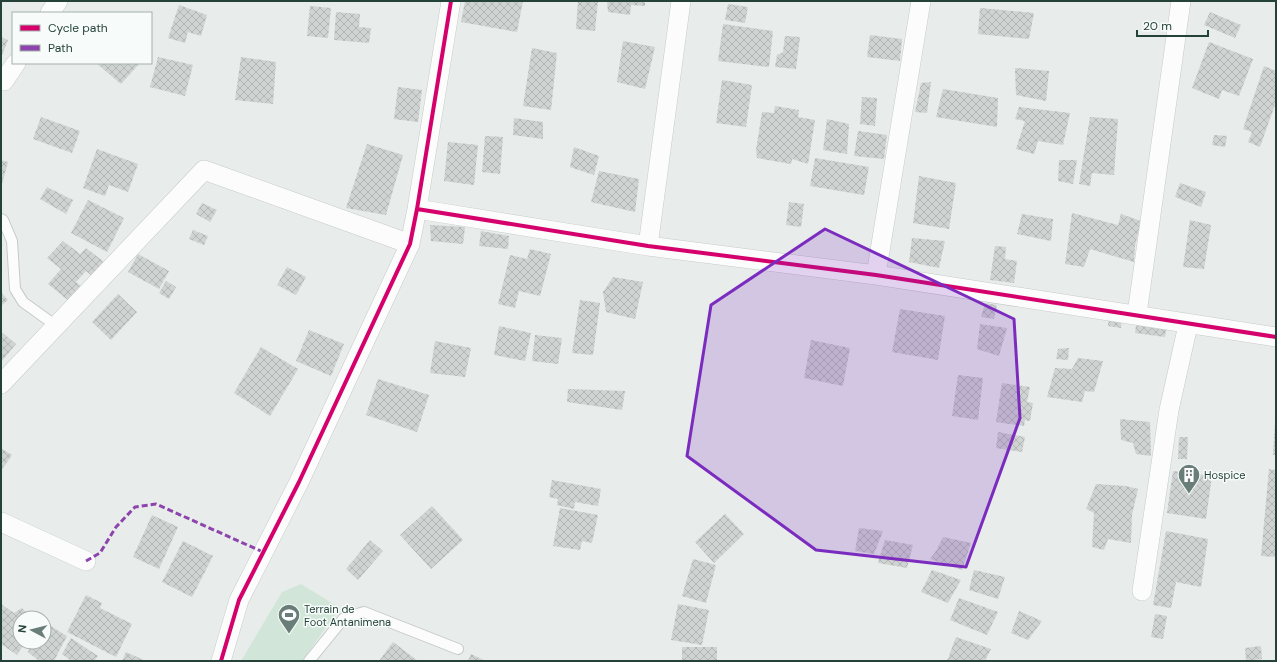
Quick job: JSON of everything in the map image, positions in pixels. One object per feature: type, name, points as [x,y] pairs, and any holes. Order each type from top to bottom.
[{"type":"street","points":[[51,12],[58,1]]},
{"type":"street","points":[[221,661],[239,600],[299,482],[410,244],[451,1]]},
{"type":"street","points":[[648,246],[681,1]]},
{"type":"street","points":[[876,275],[921,1]]},
{"type":"street","points":[[1137,314],[1181,1]]},
{"type":"street","points":[[4,81],[15,64]]},
{"type":"street","points":[[1,384],[55,325],[204,170],[410,244]]},
{"type":"street","points":[[417,209],[648,246],[876,275],[1137,314],[1188,325],[1276,337]]},
{"type":"street","points":[[1142,591],[1168,410],[1188,325]]},
{"type":"street","points":[[1,522],[86,562]]},
{"type":"lane","points":[[1,219],[3,220],[12,241],[15,289],[23,302],[55,325]]},
{"type":"lane","points":[[309,661],[344,618],[364,612],[458,649]]},
{"type":"highlighted area","points":[[825,229],[1014,319],[1020,418],[966,567],[816,550],[687,456],[711,305]]},
{"type":"green space","name":"Terrain de Foot Antanimena","points":[[301,584],[340,608],[302,661],[241,661],[282,592]]},
{"type":"building","points":[[465,1],[523,1],[517,32],[461,22]]},
{"type":"building","points":[[578,1],[598,1],[595,31],[576,29]]},
{"type":"building","points":[[607,1],[645,1],[645,6],[631,5],[630,15],[608,12]]},
{"type":"building","points":[[728,4],[748,7],[745,23],[725,20]]},
{"type":"building","points":[[179,5],[207,15],[201,36],[188,32],[185,43],[168,38]]},
{"type":"building","points":[[310,6],[331,8],[328,38],[307,36]]},
{"type":"building","points":[[980,8],[1034,13],[1029,39],[978,34]]},
{"type":"building","points":[[336,12],[360,14],[359,27],[371,28],[369,43],[334,40]]},
{"type":"building","points":[[1210,12],[1241,25],[1235,38],[1204,25]]},
{"type":"building","points":[[723,24],[773,31],[769,67],[718,61]]},
{"type":"building","points":[[870,35],[902,39],[900,61],[867,57]]},
{"type":"building","points":[[785,36],[800,37],[796,69],[775,67],[777,55],[783,52]]},
{"type":"building","points":[[1,37],[8,40],[1,58]]},
{"type":"building","points":[[623,41],[655,47],[645,89],[617,82]]},
{"type":"building","points":[[1209,42],[1253,59],[1239,96],[1222,90],[1219,99],[1192,88]]},
{"type":"building","points":[[532,48],[557,53],[551,110],[523,106]]},
{"type":"building","points":[[158,57],[193,65],[185,96],[150,87]]},
{"type":"building","points":[[241,57],[276,62],[273,104],[235,100]]},
{"type":"building","points":[[97,64],[139,64],[121,84]]},
{"type":"building","points":[[1264,66],[1276,71],[1276,102],[1260,147],[1248,142],[1252,132],[1243,129]]},
{"type":"building","points":[[1015,68],[1049,71],[1046,101],[1016,95]]},
{"type":"building","points":[[722,80],[752,85],[746,127],[716,123]]},
{"type":"building","points":[[931,82],[927,113],[915,112],[921,83]]},
{"type":"building","points":[[398,87],[422,90],[418,122],[394,119]]},
{"type":"building","points":[[943,89],[998,98],[997,127],[936,117]]},
{"type":"building","points":[[862,97],[877,98],[875,126],[860,124]]},
{"type":"building","points":[[775,106],[799,110],[798,117],[815,120],[808,164],[792,159],[791,164],[757,158],[756,150],[762,112],[774,113]]},
{"type":"building","points":[[1019,107],[1070,113],[1063,145],[1038,141],[1034,154],[1016,149],[1025,121],[1015,119]]},
{"type":"building","points":[[41,117],[80,131],[72,153],[33,139]]},
{"type":"building","points":[[1090,117],[1118,119],[1114,175],[1092,173],[1090,186],[1079,184]]},
{"type":"building","points":[[514,118],[543,122],[543,139],[513,135]]},
{"type":"building","points":[[827,119],[849,124],[847,154],[823,150]]},
{"type":"building","points":[[858,131],[887,135],[884,159],[854,156]]},
{"type":"building","points":[[1214,135],[1227,136],[1225,147],[1212,145]]},
{"type":"building","points":[[485,136],[503,137],[500,174],[482,172]]},
{"type":"building","points":[[448,142],[478,145],[474,185],[444,181]]},
{"type":"building","points":[[367,144],[403,155],[386,215],[346,208]]},
{"type":"building","points":[[574,147],[599,156],[594,175],[570,167]]},
{"type":"building","points":[[97,149],[138,164],[128,192],[109,185],[105,196],[83,188]]},
{"type":"building","points":[[815,158],[869,167],[864,195],[810,186]]},
{"type":"building","points":[[1,160],[8,162],[1,188]]},
{"type":"building","points":[[1059,160],[1077,160],[1073,184],[1058,181]]},
{"type":"building","points":[[599,171],[639,179],[635,212],[591,202]]},
{"type":"building","points":[[919,176],[956,183],[949,229],[913,223]]},
{"type":"building","points":[[1180,183],[1206,192],[1201,207],[1175,197]]},
{"type":"building","points":[[47,187],[73,200],[66,214],[40,199]]},
{"type":"building","points":[[88,200],[124,218],[107,252],[71,233]]},
{"type":"building","points":[[789,202],[804,204],[801,227],[786,225]]},
{"type":"building","points":[[202,203],[217,210],[210,222],[196,214]]},
{"type":"building","points":[[1072,213],[1118,225],[1121,214],[1141,221],[1135,246],[1134,262],[1090,249],[1084,267],[1065,264]]},
{"type":"building","points":[[1022,214],[1053,219],[1051,241],[1017,234]]},
{"type":"building","points":[[1190,220],[1211,225],[1204,269],[1183,267]]},
{"type":"building","points":[[430,225],[465,227],[463,244],[431,241]]},
{"type":"building","points":[[193,230],[208,236],[204,245],[189,239]]},
{"type":"building","points":[[481,231],[509,236],[508,249],[479,246]]},
{"type":"building","points":[[912,238],[945,241],[939,268],[909,262]]},
{"type":"building","points":[[63,241],[80,254],[86,248],[104,262],[92,276],[86,271],[76,282],[82,287],[69,301],[48,284],[61,269],[47,258]]},
{"type":"building","points":[[995,246],[1006,247],[1005,259],[1017,261],[1014,283],[990,280]]},
{"type":"building","points":[[530,249],[551,254],[540,296],[519,291],[515,308],[498,304],[510,255],[527,259]]},
{"type":"building","points":[[138,254],[169,271],[159,289],[128,272]]},
{"type":"building","points":[[287,267],[306,277],[296,295],[277,285]]},
{"type":"building","points":[[613,277],[643,282],[635,319],[606,312],[603,292]]},
{"type":"building","points":[[166,281],[176,287],[169,299],[159,293]]},
{"type":"building","points":[[1,292],[8,300],[1,306]]},
{"type":"building","points":[[118,294],[137,312],[111,340],[92,322]]},
{"type":"building","points":[[580,300],[600,303],[593,355],[572,353]]},
{"type":"building","points":[[985,303],[997,305],[994,319],[981,317]]},
{"type":"building","points":[[900,309],[945,316],[938,360],[892,352]]},
{"type":"building","points":[[1109,314],[1122,316],[1121,328],[1108,326]]},
{"type":"building","points":[[1137,318],[1167,323],[1165,337],[1135,333]]},
{"type":"building","points":[[980,324],[1007,328],[999,356],[977,349]]},
{"type":"building","points":[[499,326],[531,333],[525,361],[494,355]]},
{"type":"building","points":[[309,330],[344,344],[331,376],[296,361]]},
{"type":"building","points":[[3,333],[16,344],[1,362],[1,335]]},
{"type":"building","points":[[535,335],[562,338],[558,364],[532,361]]},
{"type":"building","points":[[811,340],[850,348],[843,386],[804,378]]},
{"type":"building","points":[[435,341],[471,348],[465,377],[430,373]]},
{"type":"building","points":[[261,347],[298,369],[270,416],[234,393]]},
{"type":"building","points":[[1069,348],[1068,360],[1056,359],[1058,349]]},
{"type":"building","points":[[1078,358],[1103,361],[1094,392],[1085,391],[1082,402],[1047,397],[1055,368],[1072,369]]},
{"type":"building","points":[[958,375],[983,378],[978,420],[952,416]]},
{"type":"building","points":[[378,379],[429,395],[417,432],[366,415]]},
{"type":"building","points":[[1002,383],[1030,387],[1027,402],[1033,403],[1030,421],[1025,420],[1024,426],[996,422]]},
{"type":"building","points":[[568,389],[625,391],[622,410],[567,402]]},
{"type":"building","points":[[1120,419],[1150,422],[1151,456],[1136,454],[1133,443],[1121,440]]},
{"type":"building","points":[[1275,421],[1276,455],[1273,455]]},
{"type":"building","points":[[998,432],[1025,437],[1022,452],[996,448]]},
{"type":"building","points":[[1179,437],[1188,437],[1187,459],[1178,459]]},
{"type":"building","points":[[1,448],[12,455],[1,471]]},
{"type":"building","points":[[1269,469],[1276,470],[1276,557],[1261,556]]},
{"type":"building","name":"Hospice","points":[[1173,471],[1212,476],[1206,519],[1167,513]]},
{"type":"building","points":[[552,480],[601,489],[598,506],[575,502],[574,509],[557,505],[558,499],[549,497]]},
{"type":"building","points":[[1096,484],[1126,486],[1138,489],[1132,515],[1131,543],[1108,539],[1104,550],[1092,547],[1094,513],[1086,509]]},
{"type":"building","points":[[432,506],[463,540],[431,569],[400,535]]},
{"type":"building","points":[[560,508],[598,515],[592,543],[582,541],[580,550],[553,546]]},
{"type":"building","points":[[725,514],[744,534],[714,563],[695,542]]},
{"type":"building","points":[[152,515],[178,527],[159,569],[133,557]]},
{"type":"building","points":[[859,528],[883,531],[874,554],[855,551]]},
{"type":"building","points":[[1166,531],[1208,539],[1201,587],[1176,582],[1171,608],[1153,605]]},
{"type":"building","points":[[943,537],[971,543],[962,570],[930,559]]},
{"type":"building","points":[[370,540],[383,551],[358,580],[346,569]]},
{"type":"building","points":[[885,540],[913,545],[907,568],[878,563]]},
{"type":"building","points":[[183,541],[213,556],[192,597],[162,582]]},
{"type":"building","points":[[693,559],[716,565],[706,603],[682,596]]},
{"type":"building","points":[[932,570],[961,580],[948,603],[921,592]]},
{"type":"building","points":[[974,570],[1005,577],[998,599],[969,590]]},
{"type":"building","points":[[86,595],[102,603],[100,608],[132,624],[116,657],[67,632]]},
{"type":"building","points":[[959,598],[998,612],[987,635],[950,620]]},
{"type":"building","points":[[1,604],[12,612],[12,650],[20,650],[17,655],[1,644]]},
{"type":"building","points":[[678,604],[709,610],[702,645],[671,640]]},
{"type":"building","points":[[1019,611],[1042,621],[1028,640],[1011,633]]},
{"type":"building","points":[[1155,614],[1167,616],[1163,639],[1151,637]]},
{"type":"building","points":[[52,627],[67,636],[54,661],[39,661],[28,652],[29,650],[52,650]]},
{"type":"building","points":[[956,637],[991,649],[985,661],[947,661]]},
{"type":"building","points":[[71,638],[98,656],[94,661],[71,661],[62,654]]},
{"type":"building","points":[[393,642],[418,661],[379,661]]},
{"type":"building","points":[[1261,646],[1262,659],[1246,661],[1245,648]]},
{"type":"building","points":[[682,647],[717,647],[717,661],[682,661]]},
{"type":"building","points":[[126,652],[146,661],[122,661]]},
{"type":"building","points":[[471,654],[486,661],[468,661]]},
{"type":"marked path","points":[[86,561],[100,553],[116,527],[135,507],[156,504],[263,552]]},
{"type":"cycle path","points":[[221,661],[239,600],[299,482],[410,244],[451,1]]},
{"type":"cycle path","points":[[417,209],[648,246],[876,275],[1276,337]]},
{"type":"place","name":"Hospice","points":[[1189,494]]},
{"type":"place","name":"Terrain de Foot Antanimena","points":[[289,634]]}]
